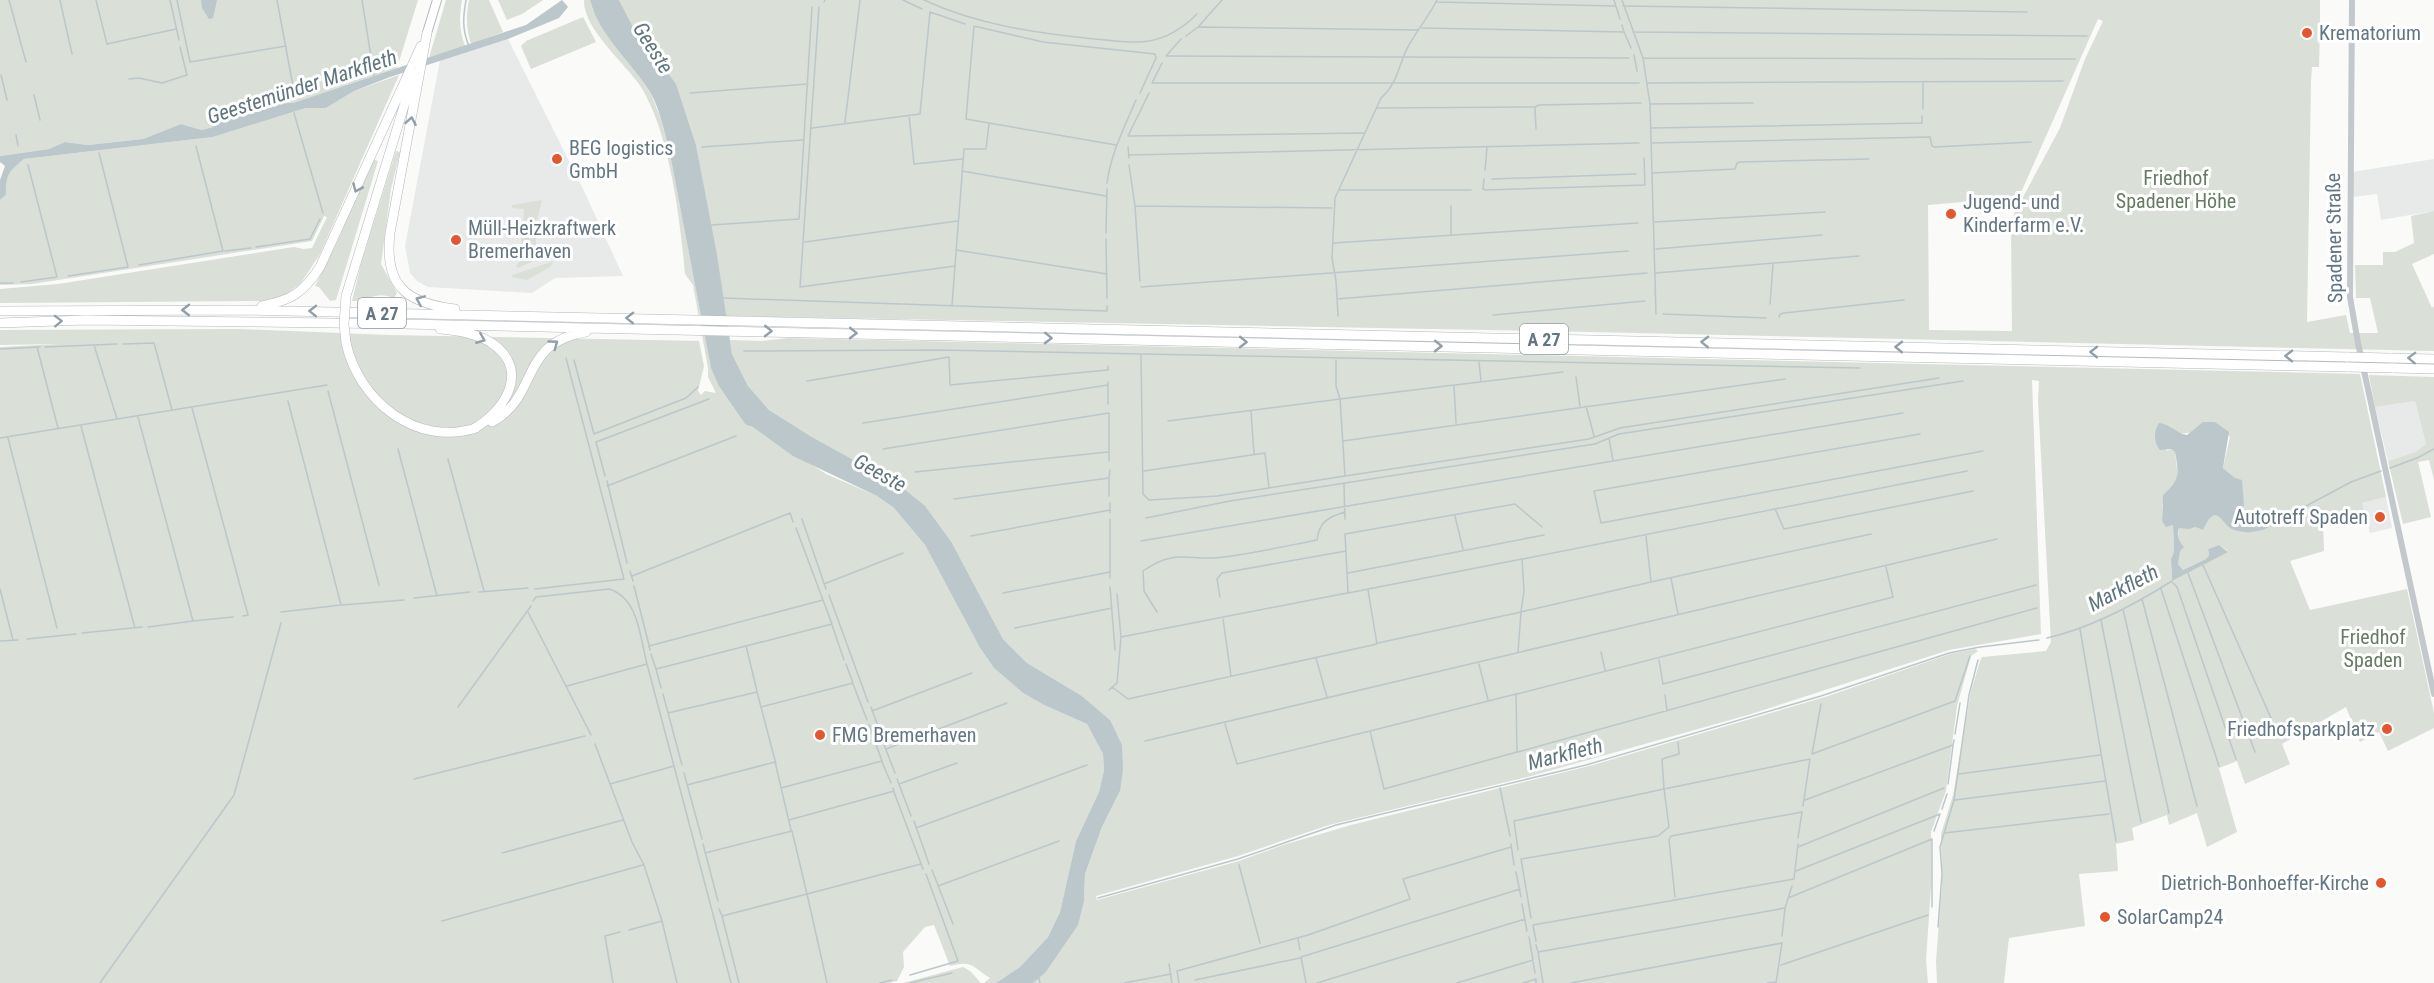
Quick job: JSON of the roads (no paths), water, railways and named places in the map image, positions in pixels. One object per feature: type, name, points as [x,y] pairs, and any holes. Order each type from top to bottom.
[{"type":"highway","points":[[437,0],[346,296],[344,314],[346,343],[352,364],[362,384],[376,401],[394,415],[414,426],[434,431],[454,432],[473,429],[497,419],[509,409],[524,388],[538,360],[554,342],[571,335],[606,329]]},
{"type":"highway","points":[[245,310],[288,300],[300,293],[310,282],[330,247],[413,76]]},
{"type":"highway","points":[[413,76],[389,244],[388,260],[394,280],[411,297],[431,305],[518,316]]},
{"type":"highway","name":"A 27","points":[[0,311],[245,310],[688,320],[740,326],[2434,369]]},
{"type":"highway","name":"A 27","points":[[0,323],[97,320],[472,324],[606,329],[693,329],[740,326],[2434,359]]},
{"type":"highway","points":[[404,324],[475,336],[492,343],[503,354],[510,376],[506,399],[488,421],[473,429]]},
{"type":"street","name":"Spadener Straße","points":[[2352,0],[2350,297],[2358,344],[2434,694]]},
{"type":"waterway","points":[[9,0],[26,62]]},
{"type":"waterway","points":[[60,0],[72,54]]},
{"type":"waterway","points":[[96,0],[107,44],[176,29]]},
{"type":"waterway","points":[[170,0],[179,40]]},
{"type":"waterway","points":[[177,0],[190,62],[286,46]]},
{"type":"waterway","name":"Geestemünder Markfleth","points":[[277,0],[293,86]]},
{"type":"waterway","name":"Geestemünder Markfleth","points":[[362,0],[374,76]]},
{"type":"waterway","points":[[466,0],[464,23],[469,46]]},
{"type":"waterway","points":[[845,122],[860,0]]},
{"type":"waterway","points":[[903,0],[922,9]]},
{"type":"waterway","points":[[924,0],[965,16],[1008,27],[1129,42],[1149,41],[1169,35],[1197,14]]},
{"type":"waterway","points":[[1199,26],[1222,0]]},
{"type":"waterway","points":[[1338,316],[1332,258],[1335,198],[1381,98],[1391,86],[1405,52],[1437,0]]},
{"type":"waterway","points":[[1614,0],[1620,19]]},
{"type":"waterway","points":[[1622,0],[1643,58],[1650,104],[1656,314]]},
{"type":"waterway","points":[[1437,2],[1616,6]]},
{"type":"waterway","points":[[1623,6],[2027,12]]},
{"type":"waterway","points":[[711,225],[799,219],[812,7]]},
{"type":"waterway","points":[[819,7],[800,287],[955,266]]},
{"type":"waterway","points":[[812,128],[920,114],[930,12],[965,24]]},
{"type":"waterway","points":[[1422,28],[1624,32],[1622,25]]},
{"type":"waterway","points":[[1116,145],[966,119],[974,26],[1043,42],[1155,54],[1156,58],[1140,93]]},
{"type":"waterway","points":[[1186,36],[1198,27],[1419,30]]},
{"type":"waterway","points":[[1624,32],[1631,48]]},
{"type":"waterway","points":[[1633,32],[2087,36]]},
{"type":"waterway","points":[[1167,55],[1181,39]]},
{"type":"waterway","points":[[129,79],[139,78],[162,83],[187,75],[180,47]]},
{"type":"waterway","points":[[1634,55],[1637,71]]},
{"type":"waterway","points":[[1166,56],[1629,58]]},
{"type":"waterway","points":[[1643,58],[2075,59]]},
{"type":"waterway","points":[[1162,63],[1152,83],[1639,83]]},
{"type":"waterway","points":[[1,75],[7,100]]},
{"type":"waterway","points":[[1647,83],[2063,81]]},
{"type":"waterway","points":[[1923,83],[1923,109]]},
{"type":"waterway","points":[[690,93],[808,84]]},
{"type":"waterway","points":[[1149,93],[1128,136],[1364,133]]},
{"type":"waterway","points":[[34,95],[40,120]]},
{"type":"waterway","points":[[1107,183],[1115,151],[1136,100]]},
{"type":"waterway","points":[[1377,108],[1535,107],[1539,105],[1641,103]]},
{"type":"waterway","points":[[1650,104],[1753,103]]},
{"type":"waterway","points":[[1535,108],[1536,129]]},
{"type":"waterway","name":"Geestemünder Markfleth","points":[[294,113],[323,213]]},
{"type":"waterway","points":[[909,115],[914,164],[962,159]]},
{"type":"waterway","points":[[1652,128],[1922,123],[1922,116]]},
{"type":"waterway","points":[[952,305],[964,149],[986,149],[989,124]]},
{"type":"waterway","points":[[16,135],[18,146]]},
{"type":"waterway","points":[[1651,143],[1930,137],[1932,146],[1935,147],[2031,142]]},
{"type":"waterway","points":[[702,147],[803,140]]},
{"type":"waterway","points":[[1129,155],[1639,143]]},
{"type":"waterway","points":[[139,265],[223,251],[196,146]]},
{"type":"waterway","points":[[1128,147],[1129,158]]},
{"type":"waterway","points":[[1485,170],[1487,147]]},
{"type":"waterway","points":[[68,276],[128,267],[99,153]]},
{"type":"waterway","points":[[1484,179],[1483,189],[1486,190],[1645,185],[1644,158]]},
{"type":"waterway","points":[[1652,173],[1735,169],[1737,163],[1740,162],[1869,159]]},
{"type":"waterway","points":[[21,282],[57,277],[28,165]]},
{"type":"waterway","points":[[1129,165],[1135,206],[1140,281]]},
{"type":"waterway","points":[[962,171],[1106,196]]},
{"type":"waterway","points":[[1492,179],[1636,174]]},
{"type":"waterway","points":[[1106,233],[1107,189]]},
{"type":"waterway","points":[[1340,190],[1471,190]]},
{"type":"waterway","points":[[1135,206],[1332,208]]},
{"type":"waterway","points":[[1451,206],[1451,234]]},
{"type":"waterway","points":[[1655,222],[1825,212]]},
{"type":"waterway","points":[[256,247],[310,239],[320,219]]},
{"type":"waterway","points":[[805,242],[957,221]]},
{"type":"waterway","points":[[1334,243],[1638,223]]},
{"type":"waterway","points":[[1656,249],[1822,235]]},
{"type":"waterway","points":[[1106,239],[1107,298]]},
{"type":"waterway","points":[[225,251],[251,248]]},
{"type":"waterway","points":[[956,250],[1107,274]]},
{"type":"waterway","points":[[1141,287],[1628,251]]},
{"type":"waterway","points":[[1656,273],[1859,256]]},
{"type":"waterway","points":[[1770,304],[1773,264]]},
{"type":"waterway","points":[[1337,299],[1647,273]]},
{"type":"waterway","points":[[0,283],[13,283]]},
{"type":"waterway","points":[[723,298],[1107,311],[1107,306]]},
{"type":"waterway","points":[[1779,317],[1784,313],[1904,300]]},
{"type":"waterway","points":[[1493,315],[1645,301]]},
{"type":"waterway","points":[[1663,314],[1766,318]]},
{"type":"waterway","points":[[123,344],[154,343],[172,410]]},
{"type":"waterway","points":[[45,347],[117,344]]},
{"type":"waterway","points":[[94,345],[117,419]]},
{"type":"waterway","points":[[37,347],[58,428]]},
{"type":"waterway","points":[[0,349],[40,347]]},
{"type":"waterway","points":[[744,351],[937,350],[1860,368]]},
{"type":"waterway","points":[[1141,355],[1143,494],[1149,500],[1217,496],[1345,476]]},
{"type":"waterway","points":[[807,381],[949,357],[950,385],[1108,370],[1108,366]]},
{"type":"waterway","points":[[535,589],[624,579],[566,358]]},
{"type":"waterway","points":[[574,360],[594,434],[686,398],[698,387]]},
{"type":"waterway","points":[[1336,360],[1336,386],[1340,399],[1454,385],[1456,423]]},
{"type":"waterway","points":[[1479,362],[1481,381]]},
{"type":"waterway","points":[[1455,385],[1563,372]]},
{"type":"waterway","points":[[1576,377],[1580,406]]},
{"type":"waterway","points":[[1168,421],[1340,399],[1345,476],[1589,439],[1620,428],[1939,378]]},
{"type":"waterway","points":[[1343,441],[1785,379]]},
{"type":"waterway","points":[[1146,518],[1230,501],[1595,444],[1619,434],[1963,381]]},
{"type":"waterway","points":[[1108,382],[1108,404]]},
{"type":"waterway","points":[[0,438],[327,385]]},
{"type":"waterway","points":[[863,423],[1108,385]]},
{"type":"waterway","points":[[328,391],[379,585]]},
{"type":"waterway","points":[[605,476],[596,442],[709,399]]},
{"type":"waterway","points":[[281,612],[341,605],[288,401]]},
{"type":"waterway","points":[[1586,406],[1594,436]]},
{"type":"waterway","points":[[192,408],[248,615],[243,616]]},
{"type":"waterway","points":[[1251,411],[1254,454]]},
{"type":"waterway","name":"Geeste","points":[[883,449],[1109,413],[1109,461]]},
{"type":"waterway","points":[[1609,438],[1613,461],[1903,413]]},
{"type":"waterway","points":[[138,417],[193,621],[148,627]]},
{"type":"waterway","points":[[81,426],[135,628]]},
{"type":"waterway","points":[[1920,434],[1594,491],[1601,523],[1983,451]]},
{"type":"waterway","points":[[607,486],[736,436]]},
{"type":"waterway","points":[[8,438],[57,628]]},
{"type":"waterway","points":[[398,449],[437,596]]},
{"type":"waterway","name":"Markfleth","points":[[2390,468],[2434,449]]},
{"type":"waterway","name":"Geeste","points":[[915,472],[1108,452]]},
{"type":"waterway","points":[[1144,471],[1265,453],[1269,488]]},
{"type":"waterway","points":[[448,459],[484,591]]},
{"type":"waterway","points":[[1141,541],[1613,461]]},
{"type":"waterway","points":[[954,499],[1109,478],[1110,470]]},
{"type":"waterway","points":[[1523,559],[1967,471]]},
{"type":"waterway","name":"Markfleth","points":[[2263,529],[2351,482],[2381,471]]},
{"type":"waterway","points":[[1109,479],[1109,496]]},
{"type":"waterway","points":[[607,481],[627,563]]},
{"type":"waterway","points":[[1344,484],[1345,519]]},
{"type":"waterway","points":[[1775,509],[1784,529],[1973,491]]},
{"type":"waterway","points":[[1110,503],[1110,513]]},
{"type":"waterway","points":[[1542,527],[1515,504],[1345,534],[1348,593],[1522,559],[1524,591],[1521,612],[1651,582]]},
{"type":"waterway","points":[[971,536],[1110,510]]},
{"type":"waterway","points":[[1157,612],[1144,591],[1143,571],[1155,564],[1174,557],[1224,557],[1317,540],[1325,521],[1345,512]]},
{"type":"waterway","points":[[632,576],[790,513],[793,522]]},
{"type":"waterway","points":[[1455,516],[1463,549]]},
{"type":"waterway","points":[[802,519],[826,589]]},
{"type":"waterway","points":[[1110,519],[1110,578]]},
{"type":"waterway","points":[[796,528],[823,600]]},
{"type":"waterway","points":[[1646,536],[1651,582],[1871,534]]},
{"type":"waterway","points":[[1348,573],[1544,535]]},
{"type":"waterway","points":[[1145,741],[1997,539]]},
{"type":"waterway","points":[[1220,597],[1217,579],[1222,573],[1346,551]]},
{"type":"waterway","points":[[824,584],[903,553]]},
{"type":"waterway","points":[[2203,565],[2279,736]]},
{"type":"waterway","points":[[1517,694],[1893,597],[1886,567]]},
{"type":"waterway","points":[[630,571],[633,581]]},
{"type":"waterway","points":[[1003,593],[1110,572]]},
{"type":"waterway","points":[[2188,573],[2255,752]]},
{"type":"waterway","points":[[1671,578],[1678,614]]},
{"type":"waterway","name":"Markfleth","points":[[2047,638],[2112,615],[2172,581]]},
{"type":"waterway","points":[[2173,583],[2177,587],[2236,759]]},
{"type":"waterway","points":[[1659,660],[1663,684],[2036,585]]},
{"type":"waterway","points":[[634,586],[649,645]]},
{"type":"waterway","points":[[1110,587],[1115,650]]},
{"type":"waterway","points":[[479,592],[528,588]]},
{"type":"waterway","points":[[0,589],[13,640]]},
{"type":"waterway","points":[[533,601],[536,597],[609,589],[627,601],[637,620],[647,664],[567,686]]},
{"type":"waterway","points":[[2161,589],[2219,766]]},
{"type":"waterway","points":[[1112,687],[1128,699],[1377,644],[1368,590]]},
{"type":"waterway","points":[[414,598],[470,592]]},
{"type":"waterway","points":[[1121,637],[1347,593]]},
{"type":"waterway","points":[[1109,690],[1117,683],[1121,637],[1117,594]]},
{"type":"waterway","points":[[829,595],[868,702]]},
{"type":"waterway","points":[[2142,599],[2197,806]]},
{"type":"waterway","points":[[342,605],[404,600]]},
{"type":"waterway","points":[[650,650],[649,646],[823,600],[832,624],[746,646]]},
{"type":"waterway","points":[[458,707],[531,606]]},
{"type":"waterway","points":[[1015,628],[1112,608]]},
{"type":"waterway","points":[[1518,752],[2037,608]]},
{"type":"waterway","points":[[2123,609],[2169,813]]},
{"type":"waterway","points":[[528,612],[591,735]]},
{"type":"waterway","points":[[1378,643],[1521,612],[1518,652]]},
{"type":"waterway","points":[[193,621],[233,617]]},
{"type":"waterway","points":[[1223,619],[1231,676]]},
{"type":"waterway","points":[[2101,620],[2141,822]]},
{"type":"waterway","points":[[100,983],[234,795],[281,623]]},
{"type":"waterway","points":[[832,625],[844,660]]},
{"type":"waterway","points":[[82,633],[142,627]]},
{"type":"waterway","points":[[2080,629],[2116,841]]},
{"type":"waterway","points":[[27,639],[76,634]]},
{"type":"waterway","points":[[0,641],[18,640]]},
{"type":"waterway","name":"Markfleth","points":[[1098,898],[1238,859],[1336,825],[1586,765],[1821,696],[1949,653],[2039,640]]},
{"type":"waterway","points":[[661,688],[656,669],[746,646],[757,691]]},
{"type":"waterway","points":[[1601,652],[1605,670]]},
{"type":"waterway","points":[[651,654],[656,669]]},
{"type":"waterway","points":[[1821,704],[1812,754],[1955,701],[1970,656]]},
{"type":"waterway","points":[[1316,658],[1327,697]]},
{"type":"waterway","points":[[1938,927],[1942,874],[1940,847],[1954,800],[1969,695],[1978,660]]},
{"type":"waterway","points":[[610,784],[674,766],[647,664]]},
{"type":"waterway","points":[[761,707],[853,683],[846,664]]},
{"type":"waterway","points":[[1479,664],[1488,700]]},
{"type":"waterway","points":[[872,711],[972,673]]},
{"type":"waterway","points":[[853,684],[867,720]]},
{"type":"waterway","points":[[668,713],[757,692],[776,764]]},
{"type":"waterway","points":[[663,694],[682,765]]},
{"type":"waterway","points":[[1225,724],[1237,764],[1370,731],[1384,789],[1517,752],[1516,694],[1370,731]]},
{"type":"waterway","points":[[1665,695],[1667,711]]},
{"type":"waterway","points":[[886,749],[1007,703]]},
{"type":"waterway","points":[[1955,734],[1960,703]]},
{"type":"waterway","points":[[871,707],[882,737]]},
{"type":"waterway","points":[[781,788],[882,761],[869,725]]},
{"type":"waterway","points":[[414,779],[585,736]]},
{"type":"waterway","points":[[1805,800],[1953,745],[1954,740]]},
{"type":"waterway","points":[[883,742],[895,773]]},
{"type":"waterway","points":[[1678,742],[1679,754],[1662,759],[1664,789],[1810,759],[1803,806]]},
{"type":"waterway","points":[[595,744],[632,842],[644,865],[662,921],[677,983]]},
{"type":"waterway","points":[[1948,784],[1953,746]]},
{"type":"waterway","points":[[1959,774],[2100,755]]},
{"type":"waterway","points":[[687,785],[775,762],[791,830]]},
{"type":"waterway","points":[[882,762],[891,783]]},
{"type":"waterway","points":[[899,784],[957,763]]},
{"type":"waterway","points":[[916,828],[1087,765]]},
{"type":"waterway","points":[[674,766],[731,983]]},
{"type":"waterway","points":[[684,773],[702,839]]},
{"type":"waterway","points":[[897,779],[911,816]]},
{"type":"waterway","points":[[1955,800],[2105,781]]},
{"type":"waterway","points":[[789,820],[894,791],[893,788]]},
{"type":"waterway","points":[[1500,788],[1510,836]]},
{"type":"waterway","points":[[1798,847],[1944,788]]},
{"type":"waterway","points":[[1518,850],[1514,821],[1664,789],[1669,827],[1658,836],[1521,859],[1531,918]]},
{"type":"waterway","points":[[894,792],[923,869]]},
{"type":"waterway","points":[[1942,809],[1947,794]]},
{"type":"waterway","points":[[1675,897],[1669,840],[1671,836],[1802,812],[1798,838]]},
{"type":"waterway","points":[[1796,871],[1940,814],[1934,831]]},
{"type":"waterway","points":[[1944,833],[2109,814]]},
{"type":"waterway","points":[[502,853],[623,820]]},
{"type":"waterway","points":[[914,821],[929,864]]},
{"type":"waterway","points":[[705,853],[792,831],[807,894],[921,864]]},
{"type":"waterway","points":[[1788,898],[1932,839],[1932,907]]},
{"type":"waterway","points":[[938,886],[1059,841]]},
{"type":"waterway","points":[[703,844],[718,901]]},
{"type":"waterway","points":[[1511,844],[1514,865]]},
{"type":"waterway","points":[[1536,941],[1533,925],[1794,879],[1798,844]]},
{"type":"waterway","points":[[1179,983],[1177,971],[1308,935],[1410,899],[1403,879],[1511,847]]},
{"type":"waterway","points":[[442,921],[643,865]]},
{"type":"waterway","points":[[1239,865],[1260,943]]},
{"type":"waterway","points":[[932,870],[953,924]]},
{"type":"waterway","points":[[1516,872],[1521,897]]},
{"type":"waterway","points":[[910,975],[958,961],[926,874]]},
{"type":"waterway","points":[[1785,908],[1792,886]]},
{"type":"waterway","points":[[1306,983],[1301,957],[1520,889]]},
{"type":"waterway","points":[[739,983],[722,916],[807,894],[827,983]]},
{"type":"waterway","points":[[1522,904],[1527,931]]},
{"type":"waterway","points":[[1543,983],[1538,952],[1785,908],[1782,936]]},
{"type":"waterway","points":[[719,909],[722,916]]},
{"type":"waterway","points":[[1781,965],[1928,915]]},
{"type":"waterway","points":[[1317,983],[1525,919]]},
{"type":"waterway","points":[[629,930],[662,921]]},
{"type":"waterway","points":[[613,983],[605,936],[620,932]]},
{"type":"waterway","points":[[1457,983],[1533,960],[1529,937]]},
{"type":"waterway","points":[[1298,939],[1300,950]]},
{"type":"waterway","points":[[1571,983],[1782,943],[1776,983]]},
{"type":"waterway","points":[[1536,945],[1538,952]]},
{"type":"waterway","points":[[1195,980],[1300,958]]},
{"type":"waterway","points":[[1533,962],[1535,973]]},
{"type":"waterway","points":[[1169,964],[1172,983]]},
{"type":"waterway","points":[[910,983],[952,973]]},
{"type":"waterway","points":[[1124,983],[1171,974]]},
{"type":"waterway","points":[[1039,978],[1040,983]]},
{"type":"waterway","points":[[1523,983],[1536,979],[1536,983]]},
{"type":"waterway","points":[[880,983],[892,980]]},
{"type":"waterway","points":[[1767,983],[1775,982]]},
{"type":"place","name":"Krematorium","points":[[2307,33]]},
{"type":"place","name":"BEG logistics GmbH","points":[[557,159]]},
{"type":"place","name":"Jugend- und Kinderfarm e.V.","points":[[1951,214]]},
{"type":"place","name":"Müll-Heizkraftwerk Bremerhaven","points":[[456,240]]},
{"type":"place","name":"Autotreff Spaden","points":[[2380,517]]},
{"type":"place","name":"Friedhofsparkplatz","points":[[2387,729]]},
{"type":"place","name":"FMG Bremerhaven","points":[[820,735]]},
{"type":"place","name":"Dietrich-Bonhoeffer-Kirche","points":[[2381,883]]},
{"type":"place","name":"SolarCamp24","points":[[2105,917]]},
{"type":"park label","name":"Friedhof Spadener Höhe","points":[[2176,190]]},
{"type":"park label","name":"Friedhof Spaden","points":[[2373,648]]}]
